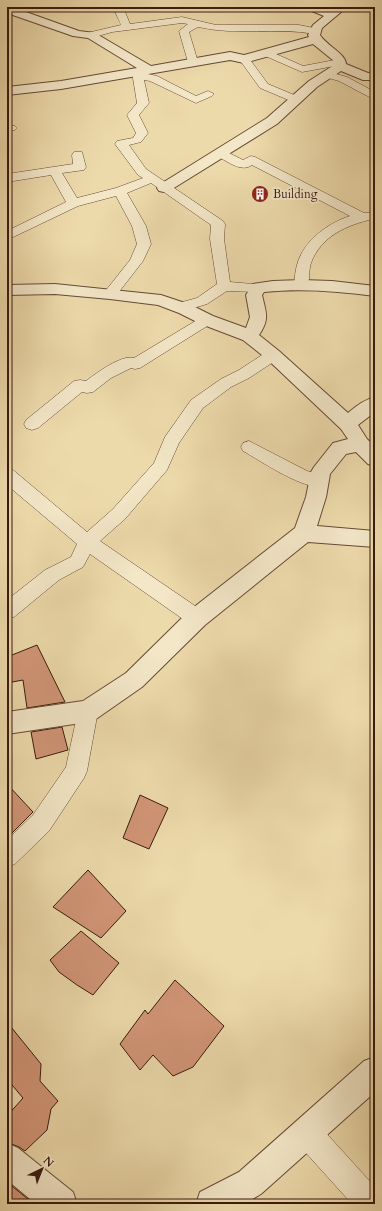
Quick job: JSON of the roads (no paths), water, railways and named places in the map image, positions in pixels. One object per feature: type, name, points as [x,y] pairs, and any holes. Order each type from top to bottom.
[{"type":"street","points":[[311,7],[336,11]]},
{"type":"street","points":[[7,9],[77,34],[91,35],[141,72]]},
{"type":"street","points":[[336,11],[317,27],[315,35],[319,44],[340,60],[340,64],[367,77],[375,76]]},
{"type":"street","points":[[7,91],[61,85],[230,56],[244,59],[267,53],[315,35]]},
{"type":"street","points":[[164,188],[272,121],[295,99],[313,84],[329,75],[340,64]]},
{"type":"street","points":[[249,336],[258,325],[260,318],[254,295],[259,288],[301,284],[358,288],[375,291]]},
{"type":"street","points":[[7,290],[55,289],[162,300],[207,320],[249,336],[273,355],[348,424],[360,444],[375,459]]},
{"type":"street","points":[[348,424],[364,410],[375,403]]},
{"type":"street","points":[[7,723],[88,711],[134,680],[197,618],[304,533],[321,472],[340,448],[360,444]]},
{"type":"street","points":[[304,533],[375,539]]},
{"type":"street","points":[[212,1204],[250,1183],[375,1072]]},
{"type":"street","points":[[7,1158],[61,1204]]},
{"type":"lane","points":[[118,7],[127,27]]},
{"type":"lane","points":[[91,35],[111,29],[182,20],[216,28],[299,28],[315,35]]},
{"type":"lane","points":[[193,62],[184,31],[196,24]]},
{"type":"lane","points":[[267,53],[302,69],[340,64]]},
{"type":"lane","points":[[244,59],[264,86],[295,99]]},
{"type":"lane","points":[[141,72],[196,100],[208,94]]},
{"type":"lane","points":[[141,72],[143,103],[133,114],[142,133],[137,140],[121,144],[142,172],[218,224],[217,238],[224,286]]},
{"type":"lane","points":[[329,75],[343,79],[375,97]]},
{"type":"lane","points":[[222,153],[244,164],[251,160],[368,216],[375,230]]},
{"type":"lane","points":[[9,175],[80,167],[78,155]]},
{"type":"lane","points":[[54,170],[73,203]]},
{"type":"lane","points":[[7,236],[73,203],[120,191],[151,179]]},
{"type":"lane","points":[[110,294],[136,261],[144,244],[139,226],[120,191]]},
{"type":"lane","points":[[301,284],[304,263],[321,238],[335,227],[352,219],[368,216]]},
{"type":"lane","points":[[180,307],[202,301],[224,286],[259,288]]},
{"type":"lane","points":[[32,424],[80,385],[87,388],[106,374],[130,362],[135,364],[207,320]]},
{"type":"lane","points":[[7,611],[52,575],[77,562],[87,542],[119,514],[161,466],[171,441],[197,404],[226,383],[244,374],[273,355]]},
{"type":"lane","points":[[249,447],[302,476],[319,481]]},
{"type":"lane","points":[[7,476],[87,542],[197,618]]},
{"type":"lane","points":[[7,856],[41,823],[76,771],[88,711]]},
{"type":"lane","points":[[307,1133],[371,1204]]},
{"type":"place","name":"Building","points":[[260,194]]}]
